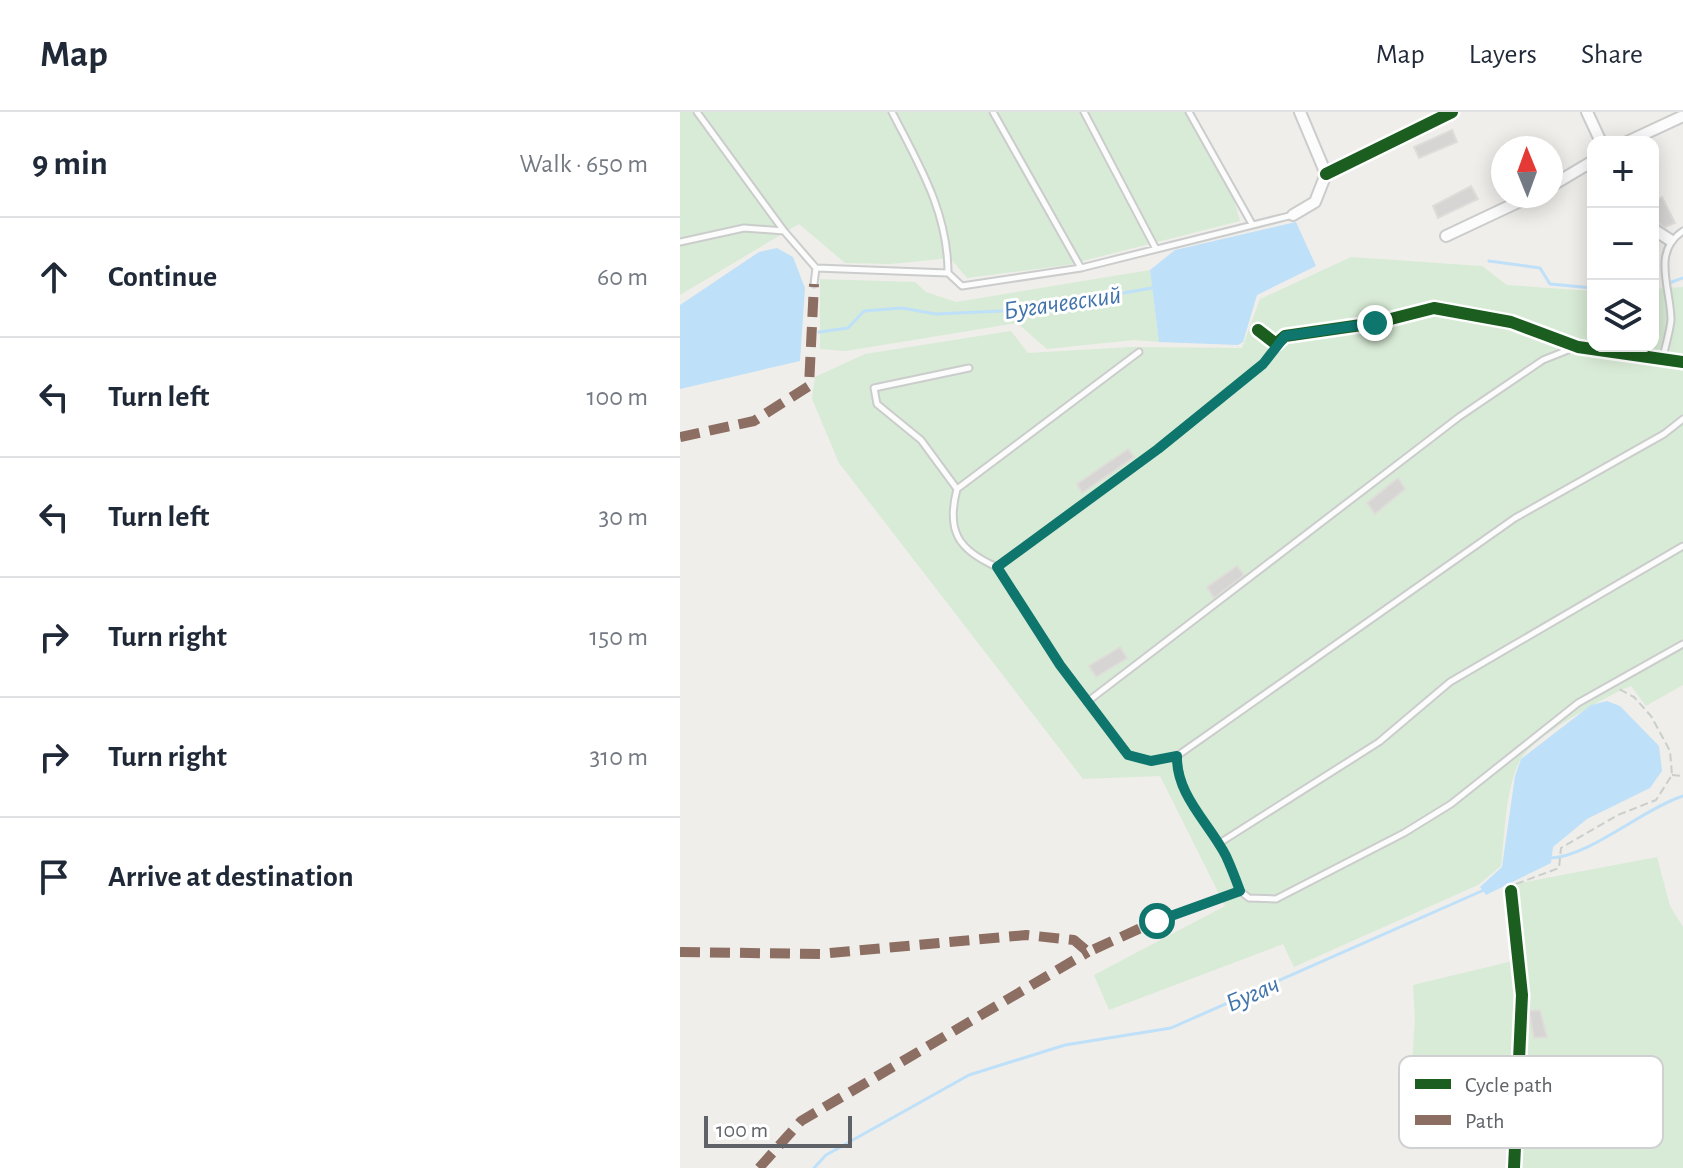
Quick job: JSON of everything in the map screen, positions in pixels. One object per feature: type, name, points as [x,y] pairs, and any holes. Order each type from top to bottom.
[{"type":"street","points":[[1300,112],[1326,174]]},
{"type":"street","points":[[1293,215],[1315,202],[1326,174],[1452,112]]},
{"type":"street","points":[[1587,112],[1598,136]]},
{"type":"street","points":[[1640,136],[1683,116]]},
{"type":"street","points":[[1563,179],[1587,165]]},
{"type":"street","points":[[1446,236],[1506,208]]},
{"type":"street","points":[[1659,233],[1670,240]]},
{"type":"street","points":[[1258,330],[1276,344],[1285,336],[1375,323],[1434,308],[1511,322],[1577,347],[1683,362]]},
{"type":"street","points":[[1511,891],[1522,995],[1519,1056]]},
{"type":"street","points":[[1514,1168],[1515,1148]]},
{"type":"lane","points":[[697,112],[784,231],[816,268],[948,273],[962,286],[1081,268],[1293,215]]},
{"type":"lane","points":[[892,112],[933,193],[948,241],[948,273]]},
{"type":"lane","points":[[993,112],[1081,268]]},
{"type":"lane","points":[[1084,112],[1156,249]]},
{"type":"lane","points":[[1189,112],[1252,224]]},
{"type":"lane","points":[[680,242],[744,228],[784,231]]},
{"type":"lane","points":[[1663,358],[1671,320],[1664,257],[1670,240],[1683,231]]},
{"type":"lane","points":[[814,284],[816,268]]},
{"type":"lane","points":[[997,567],[1158,449],[1263,364],[1276,344]]},
{"type":"lane","points":[[1087,702],[1459,417],[1543,360],[1577,347]]},
{"type":"lane","points":[[957,489],[1139,352]]},
{"type":"lane","points":[[969,368],[874,388],[877,404],[921,440],[957,489],[953,529],[971,556],[997,567],[1087,702],[1128,755],[1151,761],[1177,756],[1515,518],[1664,434],[1683,419]]},
{"type":"lane","points":[[1218,844],[1379,742],[1450,682],[1683,546]]},
{"type":"lane","points":[[1177,756],[1177,771],[1187,797],[1218,844],[1240,891],[1249,898],[1276,899],[1404,833],[1451,804],[1578,703],[1683,644]]},
{"type":"lane","points":[[1143,927],[1240,891]]},
{"type":"path","points":[[1511,891],[1519,880],[1559,868],[1561,848],[1585,833],[1656,800],[1672,775],[1670,751],[1651,716],[1634,697],[1613,685]]},
{"type":"path","points":[[1672,775],[1683,776]]},
{"type":"green space","points":[[680,112],[1185,112],[1232,193],[1240,221],[1067,265],[967,278],[950,258],[891,264],[845,263],[799,224],[680,295]]},
{"type":"green space","points":[[1351,257],[1482,266],[1507,285],[1587,291],[1587,352],[1659,352],[1659,289],[1683,287],[1683,685],[1646,706],[1631,686],[1570,719],[1526,752],[1511,786],[1501,866],[1478,885],[1294,967],[1283,944],[1109,1010],[1094,975],[1225,906],[1160,776],[1083,779],[839,463],[812,399],[815,377],[865,354],[1011,331],[1028,353],[1130,347],[1242,348],[1260,299]]},
{"type":"green space","points":[[1150,270],[1159,342],[1134,340],[1047,349],[1017,323],[846,351],[820,349],[820,279],[915,282],[926,292],[956,302]]},
{"type":"green space","points":[[1657,857],[1670,906],[1683,927],[1683,1168],[1519,1168],[1520,1148],[1663,1148],[1663,1056],[1412,1056],[1413,985],[1521,959],[1516,890],[1520,883]]},
{"type":"water","points":[[1296,222],[1316,266],[1257,295],[1243,342],[1238,345],[1159,342],[1150,270],[1175,250]]},
{"type":"water","points":[[777,248],[793,257],[805,288],[800,361],[680,389],[680,305],[759,252]]},
{"type":"water","points":[[1607,701],[1620,706],[1659,746],[1662,771],[1650,788],[1587,819],[1553,847],[1551,863],[1486,895],[1480,887],[1502,867],[1515,776],[1521,759],[1591,705]]},
{"type":"building","points":[[1452,130],[1457,142],[1419,158],[1414,147]]},
{"type":"building","points":[[1471,186],[1478,199],[1438,218],[1433,206]]},
{"type":"building","points":[[1662,197],[1675,223],[1665,227],[1659,223],[1659,199]]},
{"type":"building","points":[[1128,449],[1134,457],[1082,493],[1077,484]]},
{"type":"building","points":[[1398,478],[1405,489],[1375,514],[1367,503]]},
{"type":"building","points":[[1237,566],[1244,575],[1214,598],[1207,587]]},
{"type":"building","points":[[1120,647],[1127,658],[1096,677],[1089,666]]},
{"type":"building","points":[[1540,1010],[1547,1037],[1534,1038],[1529,1011]]},
{"type":"waterway","name":"Бугачевский","points":[[1489,261],[1540,268],[1550,284],[1587,287]]},
{"type":"waterway","name":"Бугачевский","points":[[1669,283],[1683,278]]},
{"type":"waterway","name":"Бугачевский","points":[[819,332],[848,328],[864,311],[902,308],[936,314],[1026,310],[1152,288]]},
{"type":"waterway","name":"Бугач","points":[[1550,858],[1581,850],[1683,796]]},
{"type":"waterway","name":"Бугач","points":[[814,1168],[826,1155],[969,1075],[1065,1045],[1171,1028],[1484,890]]},
{"type":"marked path","points":[[680,437],[754,421],[809,386],[814,284]]},
{"type":"marked path","points":[[680,952],[820,954],[1026,935],[1074,940],[1088,952],[1143,927]]},
{"type":"marked path","points":[[759,1168],[801,1121],[1088,952]]},
{"type":"cycle path","points":[[1326,174],[1452,112]]},
{"type":"cycle path","points":[[1258,330],[1276,344],[1285,336],[1375,323],[1434,308],[1511,322],[1578,347],[1683,362]]},
{"type":"cycle path","points":[[1511,891],[1522,995],[1519,1056]]},
{"type":"cycle path","points":[[1514,1168],[1515,1148]]},
{"type":"route","points":[[1157,921],[1240,891],[1226,856],[1187,797],[1177,771],[1177,756],[1151,761],[1128,755],[1060,665],[997,567],[1158,449],[1263,364],[1285,336],[1375,323]]}]
